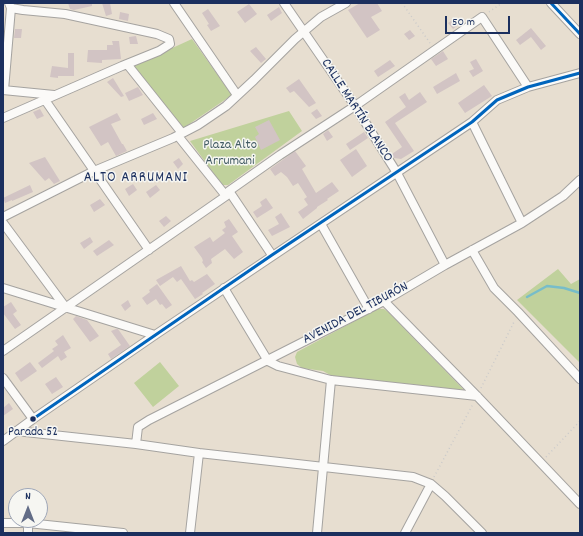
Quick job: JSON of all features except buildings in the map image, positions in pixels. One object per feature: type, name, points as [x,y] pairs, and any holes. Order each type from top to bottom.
[{"type":"street","points":[[174,3],[237,95]]},
{"type":"street","name":"CALLE MARTÍN BLANCO","points":[[284,3],[355,106],[397,173],[445,265]]},
{"type":"street","points":[[3,217],[94,171],[180,135],[198,125],[226,106],[304,31],[321,17],[346,3]]},
{"type":"street","points":[[551,3],[580,34]]},
{"type":"street","points":[[3,118],[166,48],[170,44],[169,39],[157,34],[65,14],[23,10],[10,5],[3,90],[55,95]]},
{"type":"street","points":[[3,351],[149,250],[280,155],[355,106],[482,17],[528,87]]},
{"type":"street","points":[[126,64],[227,194],[272,255]]},
{"type":"street","points":[[3,441],[16,430],[155,334],[472,122],[498,100],[528,87],[580,73]]},
{"type":"street","points":[[45,100],[149,250]]},
{"type":"street","points":[[472,122],[522,223]]},
{"type":"street","name":"AVENIDA DEL TIBURÓN","points":[[136,444],[138,427],[144,423],[384,301],[445,265],[522,223],[563,196],[580,180]]},
{"type":"street","points":[[3,223],[66,308]]},
{"type":"street","points":[[321,224],[369,309]]},
{"type":"street","points":[[472,250],[494,288],[580,379]]},
{"type":"street","points":[[3,288],[155,334]]},
{"type":"street","points":[[224,288],[268,360],[278,366],[331,380],[477,396]]},
{"type":"street","points":[[384,301],[580,504]]},
{"type":"street","points":[[3,378],[33,419]]},
{"type":"street","points":[[317,533],[331,380]]},
{"type":"street","points":[[16,430],[413,478],[431,484],[482,533]]},
{"type":"street","points":[[190,533],[199,453]]},
{"type":"street","points":[[405,533],[431,484]]},
{"type":"street","points":[[48,525],[123,533]]},
{"type":"path","points":[[402,3],[435,49]]},
{"type":"path","points":[[482,17],[502,3]]},
{"type":"path","points":[[431,484],[477,396],[518,312]]},
{"type":"path","points":[[541,462],[580,421]]},
{"type":"green space","points":[[192,39],[232,95],[182,129],[133,66]]},
{"type":"green space","name":"Plaza Alto Arrumani","points":[[289,111],[302,131],[228,185],[222,185],[190,141]]},
{"type":"green space","points":[[558,269],[571,284],[580,279],[580,363],[517,300]]},
{"type":"green space","points":[[377,309],[384,309],[388,312],[464,390],[332,376],[323,371],[302,368],[297,364],[295,357],[297,352]]},
{"type":"green space","points":[[160,362],[179,386],[153,407],[134,383]]},
{"type":"waterway","points":[[527,297],[547,286],[564,288],[580,293]]},
{"type":"transit line","points":[[551,3],[580,34]]},
{"type":"transit line","points":[[33,419],[272,255],[472,122],[497,100],[528,87],[580,73]]},
{"type":"place","name":"Parada 52","points":[[33,419]]},
{"type":"district","name":"ALTO ARRUMANI","points":[[136,179]]}]
